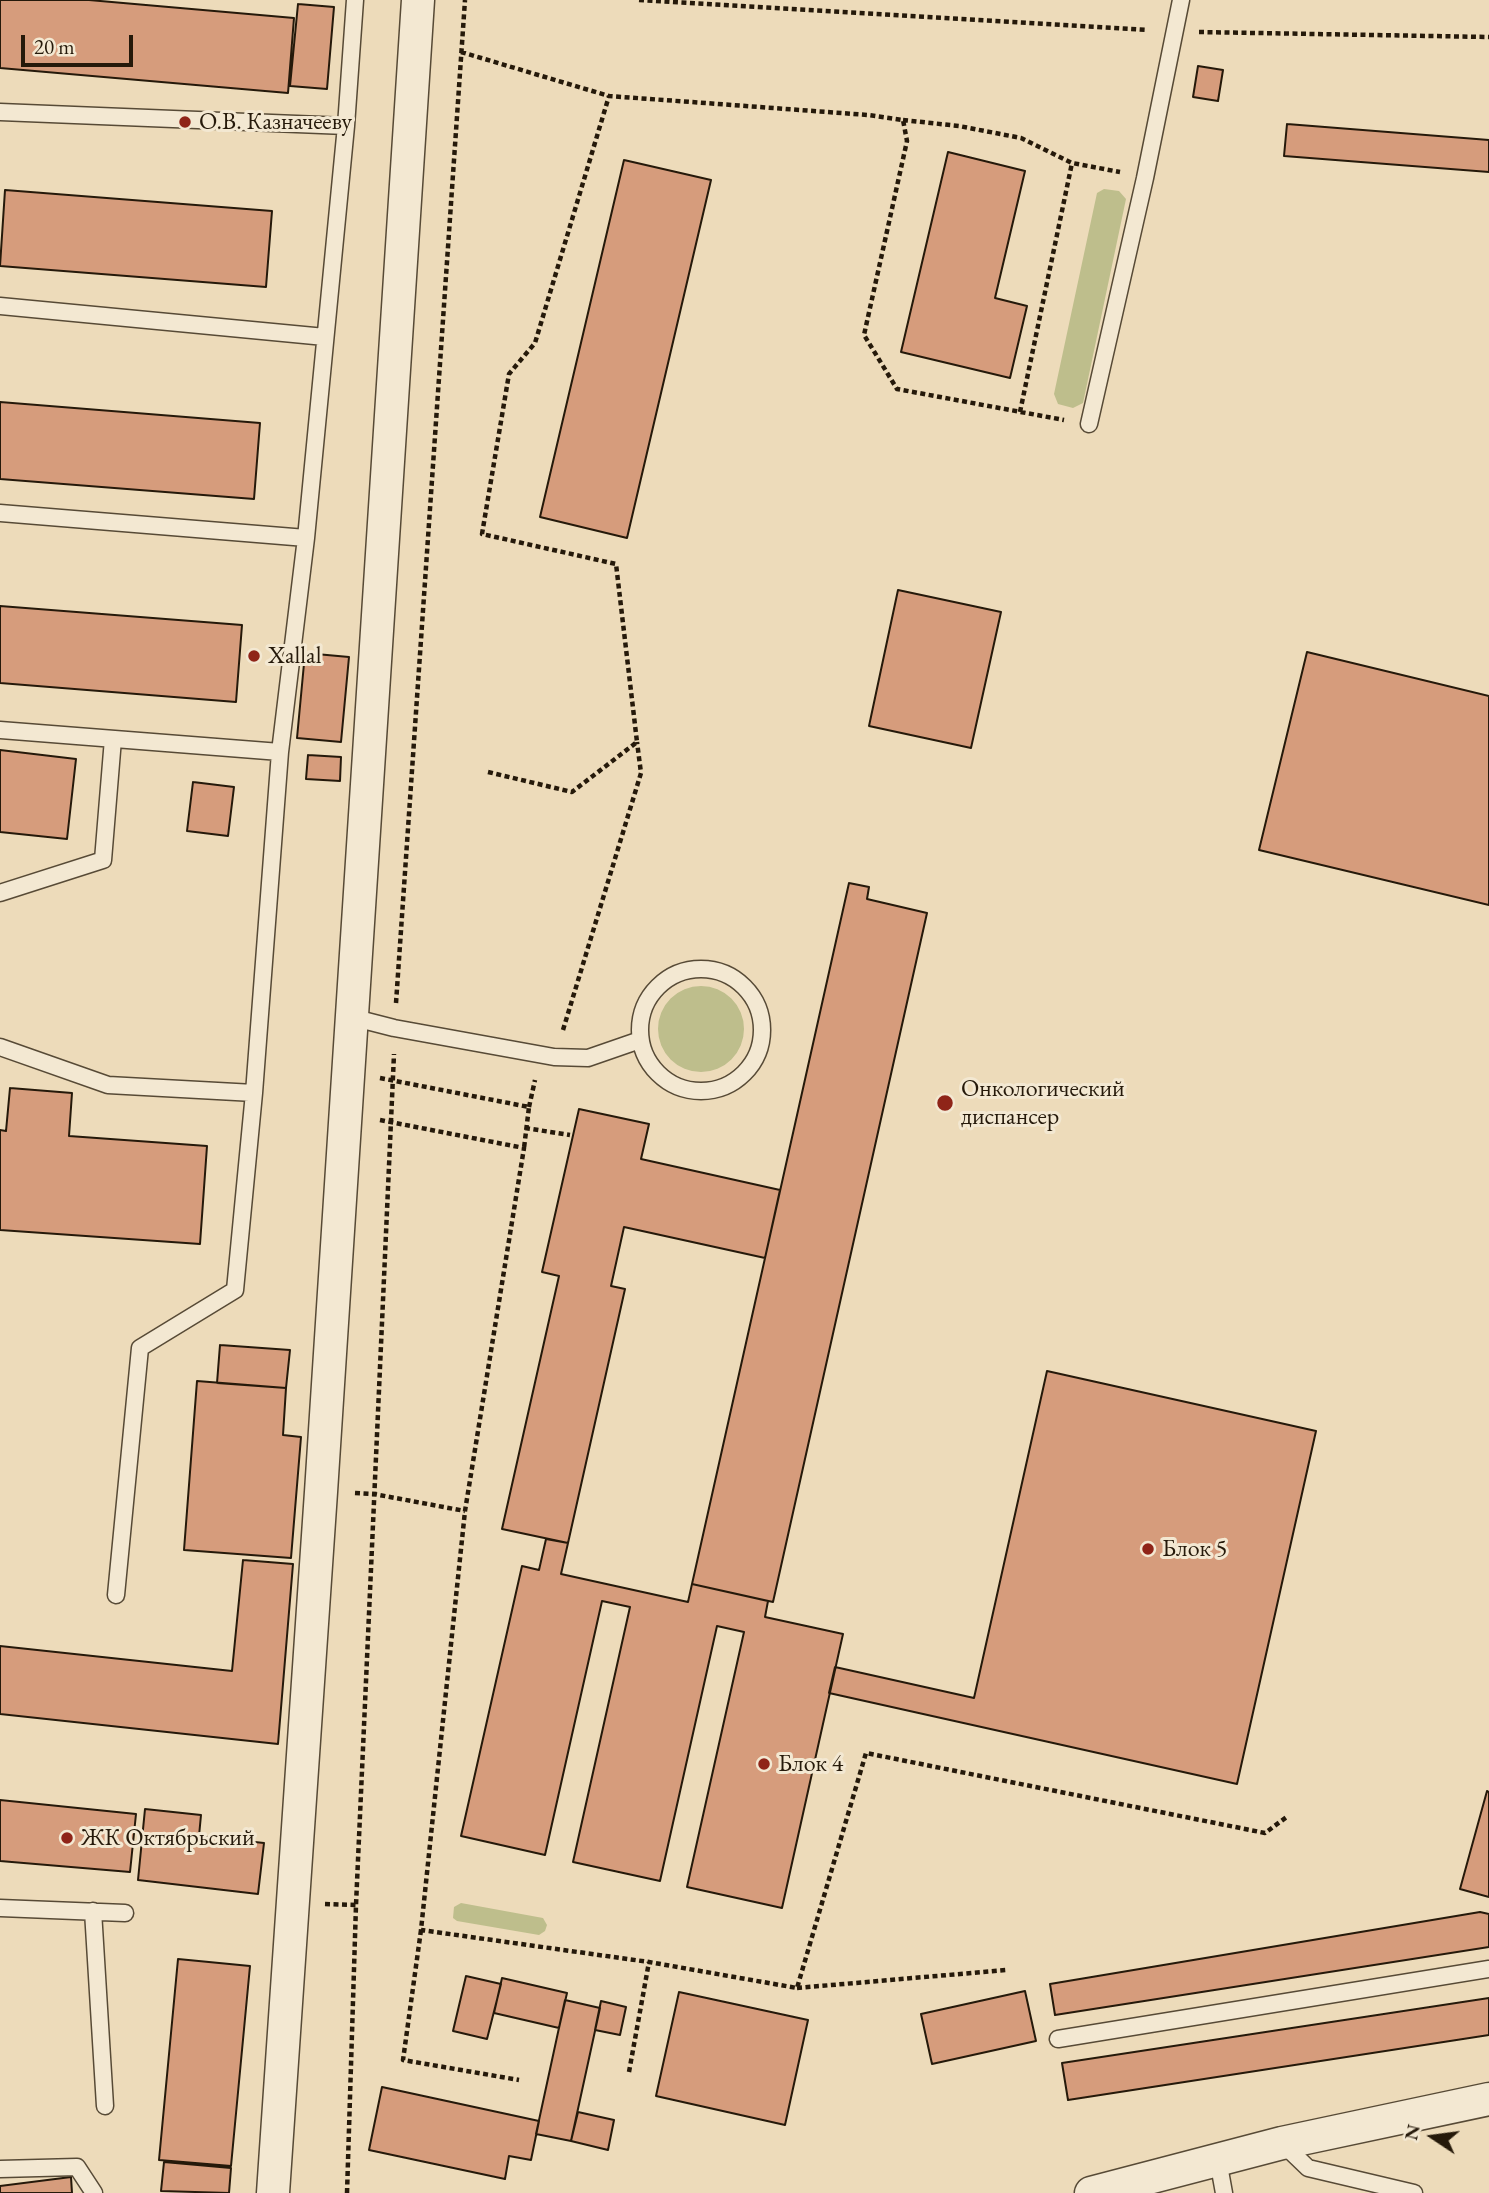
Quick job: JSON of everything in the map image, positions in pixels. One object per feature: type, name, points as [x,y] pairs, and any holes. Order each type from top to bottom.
[{"type":"street","points":[[273,2193],[418,0]]},
{"type":"street","points":[[1091,2193],[1282,2143],[1489,2099]]},
{"type":"lane","points":[[116,1595],[140,1348],[235,1290],[254,1093],[280,752],[306,538],[346,126],[355,0]]},
{"type":"lane","points":[[1089,424],[1145,177],[1181,0]]},
{"type":"lane","points":[[0,112],[346,126]]},
{"type":"lane","points":[[0,306],[325,337]]},
{"type":"lane","points":[[0,513],[306,538]]},
{"type":"lane","points":[[0,730],[280,752]]},
{"type":"lane","points":[[0,893],[103,860],[113,738]]},
{"type":"lane","points":[[698,968],[723,972],[745,986],[759,1007],[764,1033],[757,1058],[740,1078],[718,1090],[692,1091],[668,1082],[650,1064],[640,1040],[642,1015],[653,991],[673,975],[698,968]]},
{"type":"lane","points":[[351,1017],[394,1028],[554,1057],[589,1058],[640,1040]]},
{"type":"lane","points":[[0,1047],[108,1085],[254,1093]]},
{"type":"lane","points":[[0,1908],[125,1913]]},
{"type":"lane","points":[[93,1911],[105,2106]]},
{"type":"lane","points":[[1058,2039],[1489,1969]]},
{"type":"lane","points":[[1282,2143],[1308,2168],[1414,2193]]},
{"type":"lane","points":[[1218,2160],[1224,2193]]},
{"type":"lane","points":[[0,2169],[77,2167],[94,2193]]},
{"type":"path","points":[[347,2193],[356,1905],[390,1122],[394,1081],[394,1028],[465,0]]},
{"type":"path","points":[[639,0],[1174,32],[1489,37]]},
{"type":"path","points":[[461,52],[609,96],[868,115],[959,126],[1021,138],[1072,163],[1145,177]]},
{"type":"path","points":[[554,1057],[641,773],[616,564],[482,534],[509,374],[535,343],[609,96]]},
{"type":"path","points":[[903,120],[907,141],[864,335],[897,389],[1089,424]]},
{"type":"path","points":[[1020,412],[1072,163]]},
{"type":"path","points":[[488,772],[572,792],[637,742]]},
{"type":"path","points":[[349,1072],[530,1107],[465,1511],[421,1930],[403,2060],[519,2080]]},
{"type":"path","points":[[346,1115],[524,1147]]},
{"type":"path","points":[[525,1128],[570,1135]]},
{"type":"path","points":[[321,1492],[374,1494],[465,1511]]},
{"type":"path","points":[[797,1988],[866,1753],[1265,1833],[1287,1815]]},
{"type":"path","points":[[421,1930],[649,1962],[797,1988],[1006,1970]]},
{"type":"path","points":[[629,2072],[649,1962]]},
{"type":"green space","points":[[1104,189],[1119,191],[1126,199],[1083,403],[1073,408],[1058,404],[1054,394],[1097,193]]},
{"type":"green space","points":[[701,986],[725,993],[737,1005],[744,1029],[737,1053],[725,1065],[701,1072],[677,1065],[665,1053],[658,1029],[665,1005],[677,993]]},
{"type":"green space","points":[[461,1903],[543,1918],[547,1925],[545,1931],[539,1935],[457,1921],[453,1918],[454,1907]]},
{"type":"building","points":[[0,0],[89,0],[294,18],[288,93],[0,68]]},
{"type":"building","points":[[298,4],[334,7],[327,89],[290,86]]},
{"type":"building","points":[[1198,66],[1223,70],[1218,101],[1193,97]]},
{"type":"building","points":[[1287,124],[1489,140],[1489,172],[1284,156]]},
{"type":"building","points":[[948,152],[1025,171],[995,298],[1027,306],[1010,378],[901,352]]},
{"type":"building","points":[[624,160],[711,180],[627,538],[540,517]]},
{"type":"building","points":[[5,190],[272,211],[266,287],[0,266]]},
{"type":"building","points":[[0,402],[260,423],[254,499],[0,479]]},
{"type":"building","points":[[898,590],[1001,612],[971,748],[869,726]]},
{"type":"building","points":[[0,606],[242,625],[236,702],[0,683]]},
{"type":"building","points":[[1307,652],[1489,696],[1489,905],[1259,850]]},
{"type":"building","points":[[305,653],[349,657],[341,742],[297,738]]},
{"type":"building","points":[[0,750],[76,759],[67,839],[0,832]]},
{"type":"building","points":[[308,755],[341,757],[340,781],[306,779]]},
{"type":"building","points":[[193,782],[234,787],[228,836],[187,831]]},
{"type":"building","points":[[849,883],[869,887],[867,899],[927,913],[773,1602],[692,1584]]},
{"type":"building","points":[[10,1088],[72,1093],[69,1136],[207,1146],[200,1244],[0,1230],[0,1130],[6,1131]]},
{"type":"building","points":[[579,1109],[649,1124],[641,1159],[780,1190],[765,1258],[624,1227],[611,1286],[625,1289],[568,1543],[502,1529],[559,1276],[542,1272]]},
{"type":"building","points":[[220,1345],[290,1350],[286,1388],[217,1383]]},
{"type":"building","name":"Блок 5","points":[[1047,1371],[1316,1431],[1237,1784],[829,1693],[835,1667],[974,1698]]},
{"type":"building","points":[[197,1381],[286,1388],[283,1435],[301,1437],[291,1558],[184,1550]]},
{"type":"building","name":"Блок 4","points":[[546,1539],[568,1543],[561,1574],[688,1602],[692,1584],[768,1601],[765,1617],[843,1634],[782,1908],[687,1887],[744,1632],[717,1626],[660,1881],[573,1862],[630,1607],[602,1601],[545,1855],[461,1836],[522,1566],[539,1570]]},
{"type":"building","points":[[243,1560],[293,1564],[278,1744],[0,1714],[0,1646],[232,1671]]},
{"type":"building","points":[[1487,1791],[1489,1792],[1489,1897],[1460,1889]]},
{"type":"building","name":"ЖК Октябрьский","points":[[0,1800],[136,1814],[130,1872],[0,1861]]},
{"type":"building","points":[[145,1809],[201,1815],[199,1836],[264,1843],[258,1894],[138,1880]]},
{"type":"building","points":[[1480,1912],[1489,1914],[1489,1947],[1055,2015],[1050,1984]]},
{"type":"building","points":[[178,1959],[250,1966],[231,2166],[159,2160]]},
{"type":"building","points":[[466,1976],[501,1984],[487,2039],[453,2031]]},
{"type":"building","points":[[502,1978],[567,1993],[559,2028],[494,2013]]},
{"type":"building","points":[[1025,1991],[1036,2041],[932,2064],[921,2014]]},
{"type":"building","points":[[679,1992],[808,2020],[785,2125],[656,2096]]},
{"type":"building","points":[[1489,1998],[1489,2035],[1068,2100],[1062,2063]]},
{"type":"building","points":[[565,2000],[600,2008],[571,2141],[536,2134]]},
{"type":"building","points":[[601,2001],[626,2007],[620,2035],[595,2030]]},
{"type":"building","points":[[382,2087],[539,2121],[531,2160],[509,2156],[505,2179],[369,2150]]},
{"type":"building","points":[[578,2112],[614,2120],[608,2150],[571,2141]]},
{"type":"building","points":[[164,2162],[231,2168],[229,2193],[161,2191]]},
{"type":"building","points":[[71,2177],[72,2193],[0,2193],[0,2186]]},
{"type":"place","name":"О.В. Казначееву","points":[[185,122]]},
{"type":"place","name":"Xallal","points":[[254,656]]},
{"type":"place","name":"Онкологический диспансер","points":[[945,1103]]},
{"type":"place","name":"Блок 5","points":[[1148,1549]]},
{"type":"place","name":"Блок 4","points":[[764,1764]]},
{"type":"place","name":"ЖК Октябрьский","points":[[67,1838]]}]
